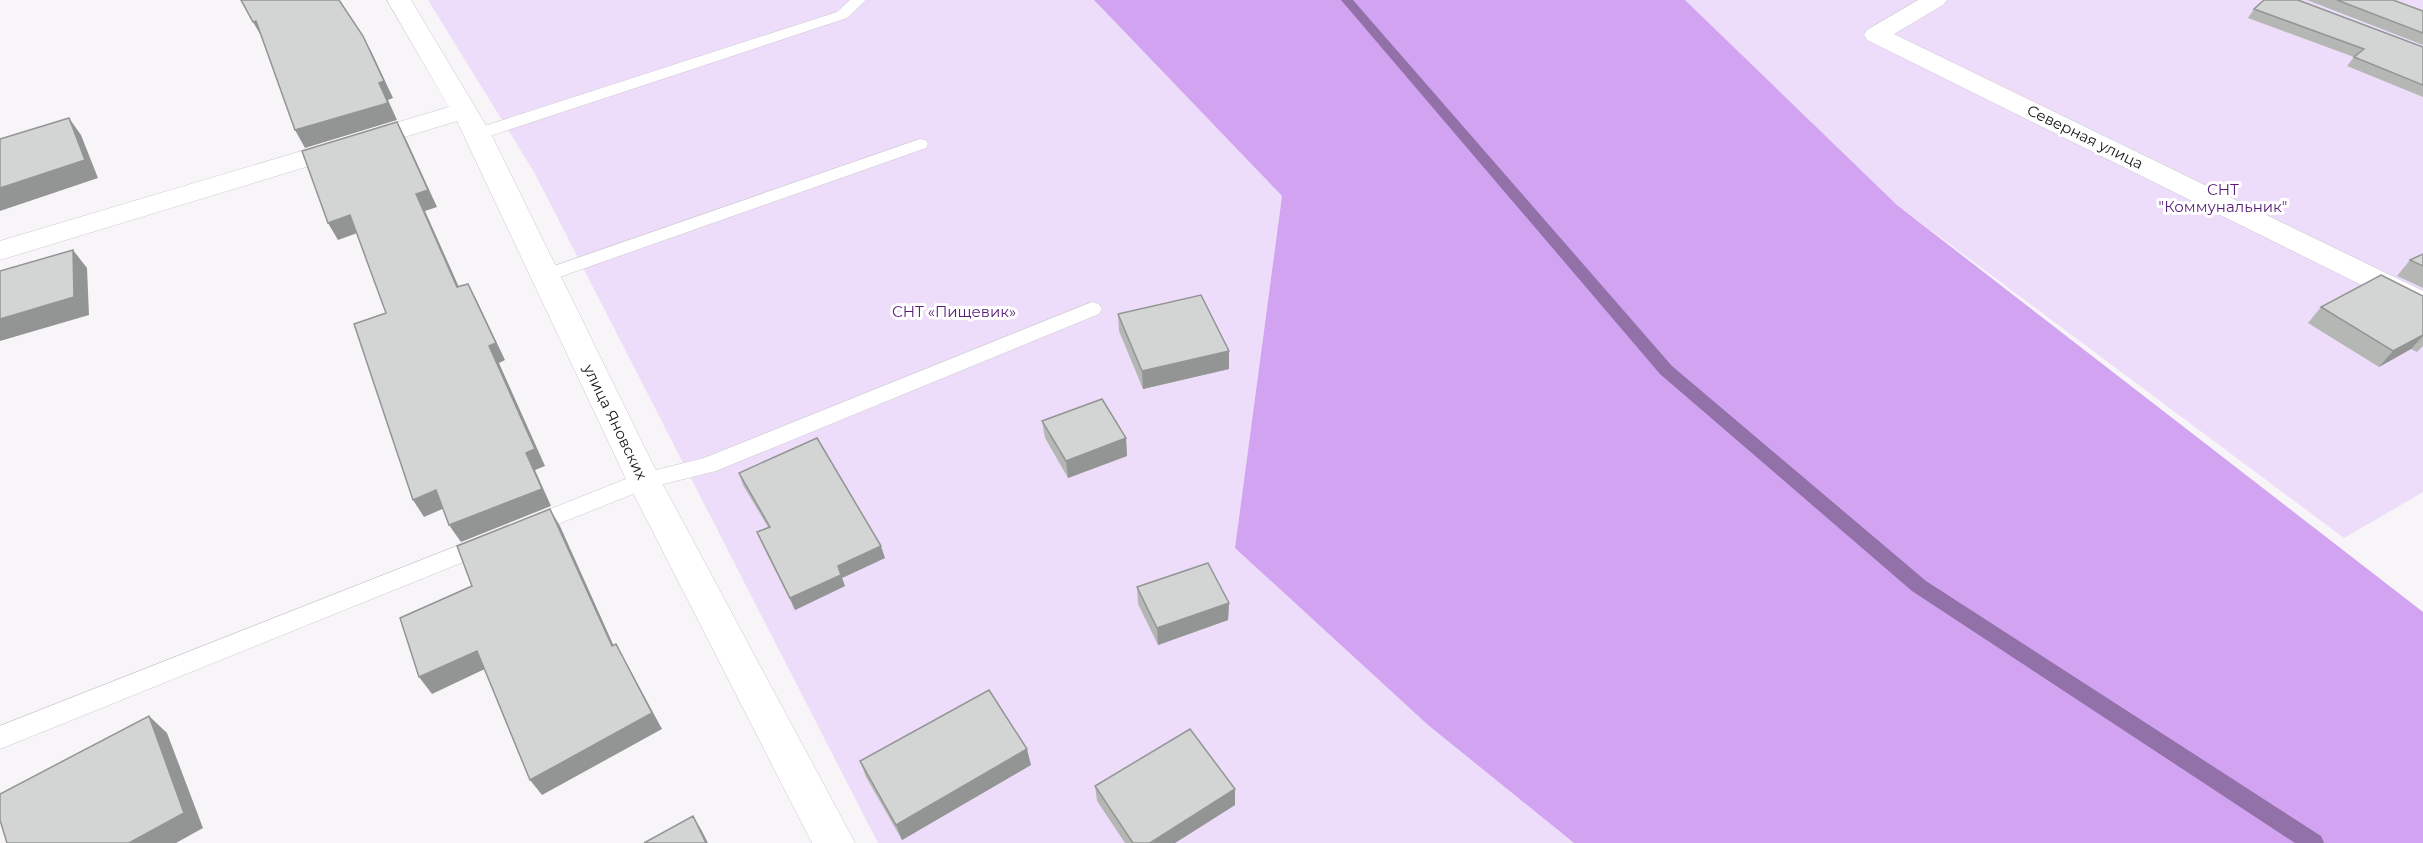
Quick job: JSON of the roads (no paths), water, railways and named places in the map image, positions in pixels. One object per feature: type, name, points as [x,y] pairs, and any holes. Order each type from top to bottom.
[{"type":"street","name":"улица Яновских","points":[[399,0],[472,122],[644,481],[834,843]]},
{"type":"street","name":"Северная улица","points":[[1935,0],[1876,35],[2423,303]]},
{"type":"street","points":[[0,251],[472,122]]},
{"type":"lane","points":[[472,122],[842,15],[859,0]]},
{"type":"lane","points":[[544,276],[920,144]]},
{"type":"lane","points":[[0,738],[644,481],[708,465],[1092,309]]},
{"type":"waterway","points":[[1347,0],[1666,370],[1919,586],[2313,843]]},
{"type":"park label","name":"СНТ \"Коммунальник\"","points":[[2223,198]]},
{"type":"park label","name":"СНТ «Пищевик»","points":[[954,312]]}]
